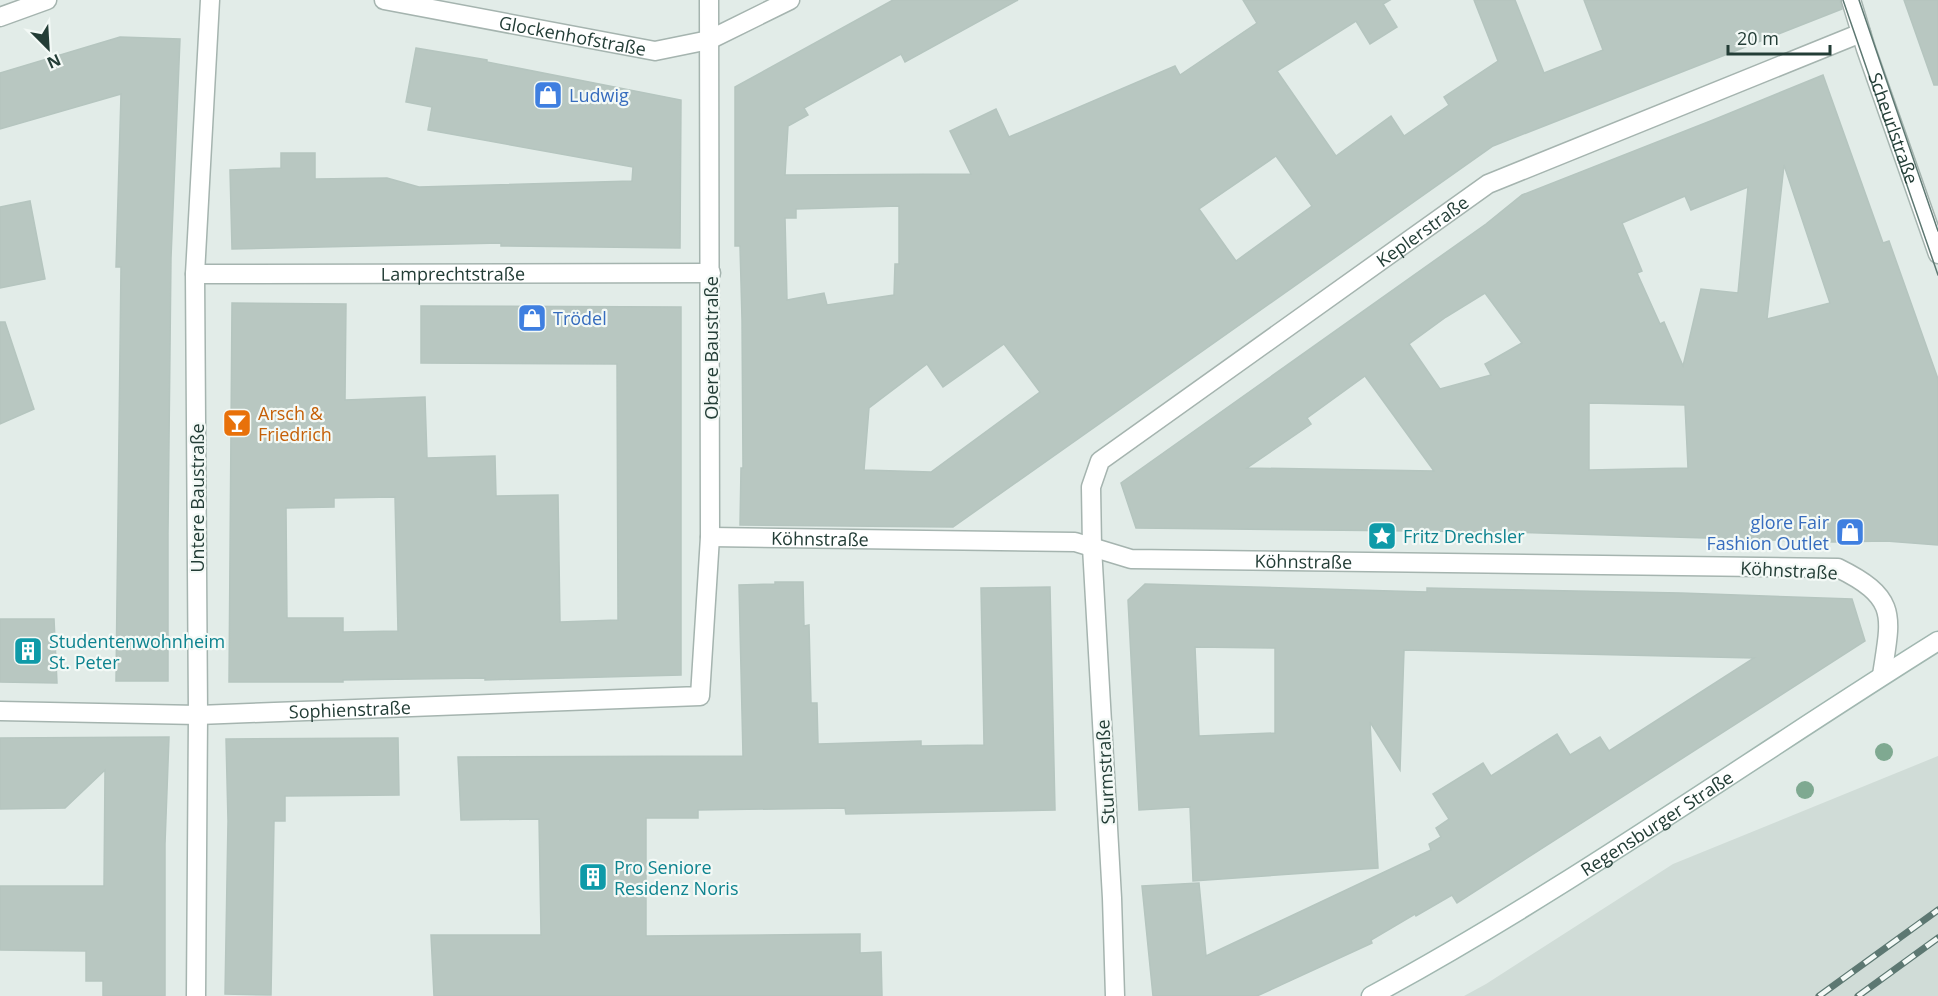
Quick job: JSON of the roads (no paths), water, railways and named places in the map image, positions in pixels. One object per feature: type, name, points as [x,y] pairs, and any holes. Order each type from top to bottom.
[{"type":"street","points":[[0,17],[47,0]]},
{"type":"street","name":"Untere Baustraße","points":[[195,996],[198,715],[195,274],[210,0]]},
{"type":"street","name":"Glockenhofstraße","points":[[384,0],[655,51],[709,40],[790,0]]},
{"type":"street","name":"Obere Baustraße","points":[[700,696],[710,537],[709,0]]},
{"type":"street","name":"Scheurlstraße","points":[[1851,0],[1938,254]]},
{"type":"street","name":"Keplerstraße","points":[[1092,547],[1091,487],[1100,461],[1488,184],[1861,33]]},
{"type":"street","name":"Lamprechtstraße","points":[[195,274],[711,273]]},
{"type":"street","name":"Köhnstraße","points":[[710,537],[1076,542],[1131,559],[1838,568],[1861,579],[1882,598],[1889,618],[1882,675]]},
{"type":"street","name":"Sturmstraße","points":[[1092,547],[1112,898],[1115,996]]},
{"type":"street","name":"Regensburger Straße","points":[[1371,996],[1458,947],[1585,868],[1938,641]]},
{"type":"street","name":"Sophienstraße","points":[[0,711],[198,715],[700,696]]},
{"type":"tram line","points":[[1843,0],[1938,275]]},
{"type":"tram line","points":[[1859,0],[1938,231]]},
{"type":"railway","points":[[1819,996],[1938,910]]},
{"type":"railway","points":[[1858,996],[1938,938]]},
{"type":"place","name":"Ludwig","points":[[548,95]]},
{"type":"place","name":"Trödel","points":[[532,318]]},
{"type":"place","name":"Arsch & Friedrich","points":[[237,423]]},
{"type":"place","name":"glore Fair Fashion Outlet","points":[[1850,532]]},
{"type":"place","name":"Fritz Drechsler","points":[[1382,536]]},
{"type":"place","name":"Studentenwohnheim St. Peter","points":[[28,651]]},
{"type":"place","name":"Pro Seniore Residenz Noris","points":[[593,877]]}]
